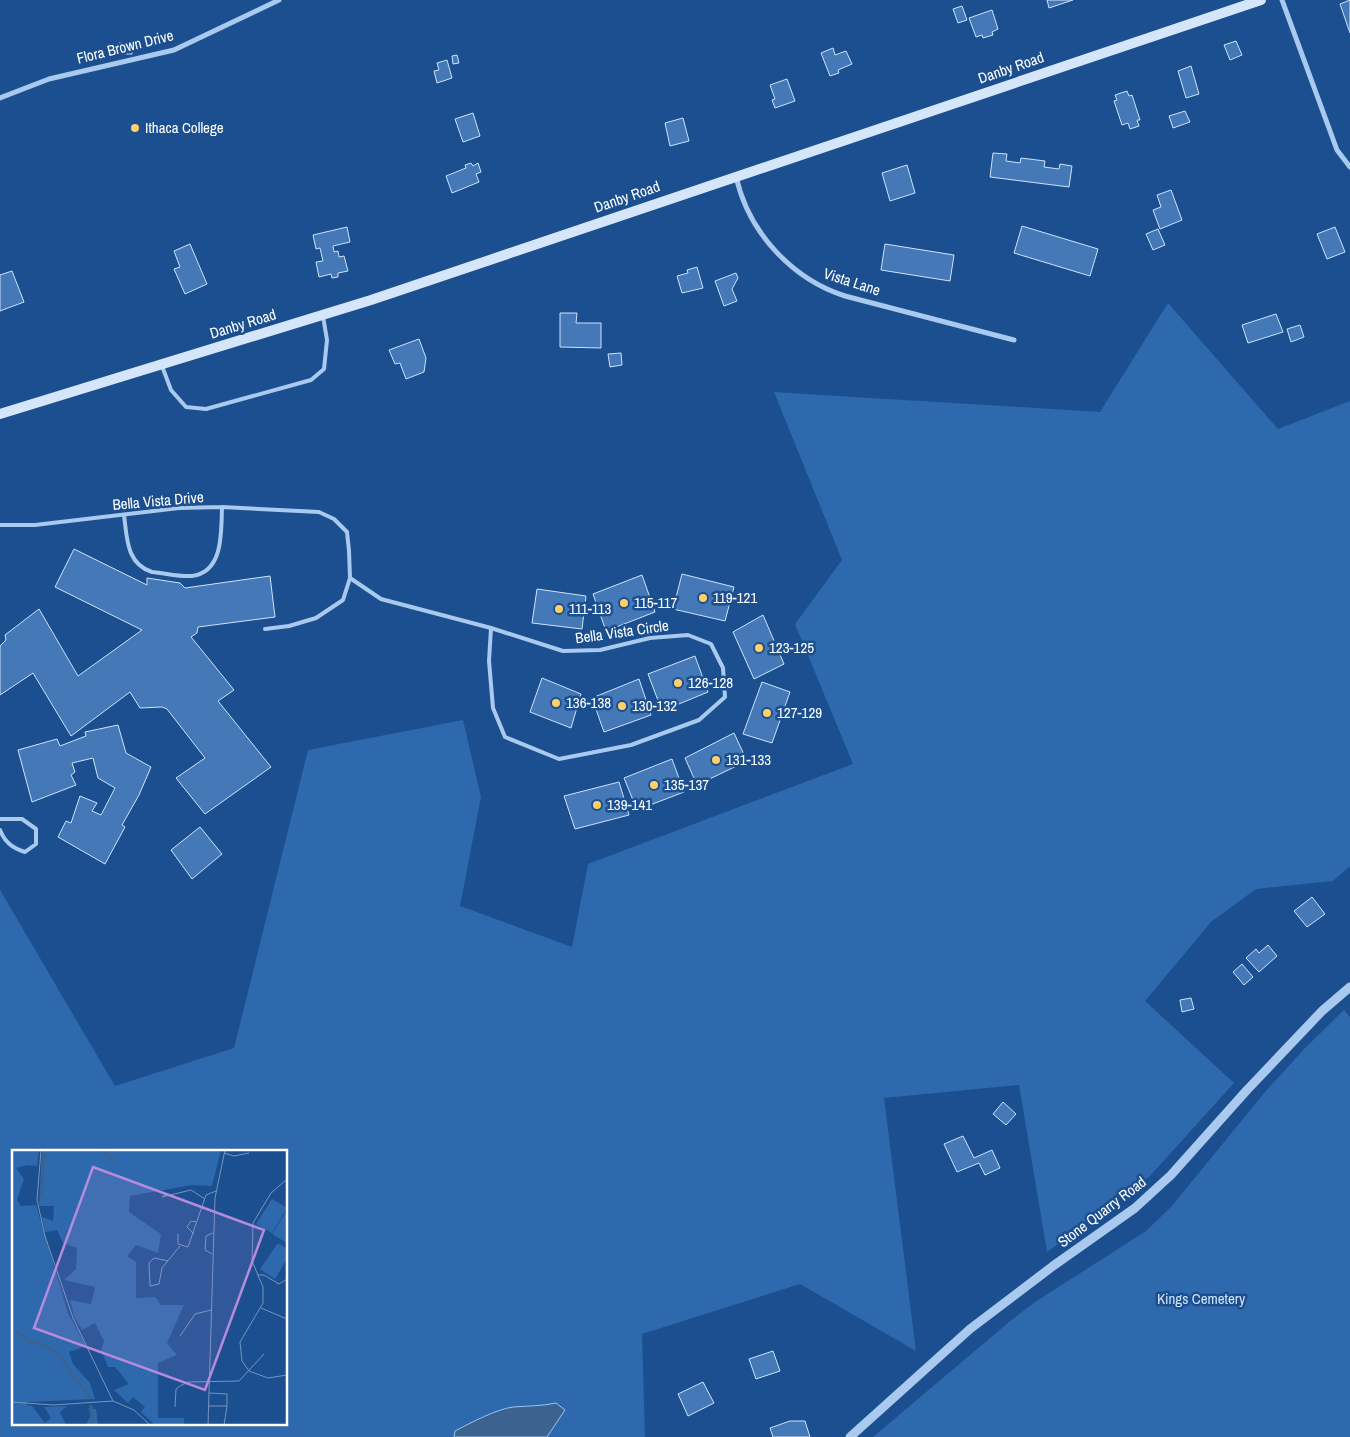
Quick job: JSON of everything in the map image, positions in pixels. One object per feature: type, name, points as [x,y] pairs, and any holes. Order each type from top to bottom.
[{"type":"main road","name":"Danby Road","points":[[0,414],[162,366],[323,315],[1261,0]]},
{"type":"street","name":"Flora Brown Drive","points":[[0,98],[49,79],[174,50],[279,0]]},
{"type":"street","points":[[1282,0],[1337,150],[1350,166]]},
{"type":"street","name":"Vista Lane","points":[[736,176],[744,203],[767,240],[793,268],[816,284],[845,296],[1014,340]]},
{"type":"street","name":"Stone Quarry Road","points":[[850,1437],[970,1329],[1053,1266],[1135,1208],[1171,1175],[1247,1090],[1322,1011],[1350,988]]},
{"type":"lane","points":[[162,366],[171,390],[186,407],[206,409],[311,380],[324,369],[327,340],[323,315]]},
{"type":"lane","points":[[124,515],[130,553],[136,562],[152,572],[191,576],[204,573],[212,566],[221,536],[222,507]]},
{"type":"lane","name":"Bella Vista Drive","points":[[0,525],[35,526],[179,508],[222,507],[319,512],[334,519],[347,532],[350,578]]},
{"type":"lane","points":[[265,629],[289,626],[316,618],[343,600],[350,578]]},
{"type":"lane","name":"Bella Vista Circle","points":[[350,578],[381,599],[491,628],[563,651],[600,650],[650,638],[688,635],[711,644],[723,668],[725,697],[699,720],[631,745],[559,759],[505,737],[493,708],[489,661],[491,628]]},
{"type":"lane","points":[[0,819],[22,819],[36,829],[36,844],[26,852],[13,848],[3,838],[0,830]]},
{"type":"green space","points":[[1168,303],[1278,429],[1350,401],[1350,866],[1333,881],[1256,889],[1211,922],[1145,1001],[1234,1083],[1150,1176],[1047,1252],[1019,1085],[884,1098],[916,1351],[800,1284],[642,1334],[645,1437],[0,1437],[0,890],[115,1086],[234,1048],[308,750],[463,720],[481,797],[460,906],[572,947],[588,864],[853,764],[795,624],[842,560],[774,392],[1100,412]]},
{"type":"green space","name":"Kings Cemetery","points":[[1344,1010],[1350,1017],[1350,1437],[873,1437],[1035,1302],[1146,1231],[1171,1207],[1265,1092],[1305,1048]]},
{"type":"shaded area","points":[[556,1403],[565,1410],[547,1437],[454,1437],[455,1431],[499,1410]]},
{"type":"building","points":[[1047,0],[1073,0],[1049,8]]},
{"type":"building","points":[[1350,0],[1350,33],[1340,4]]},
{"type":"building","points":[[962,6],[967,20],[958,23],[953,9]]},
{"type":"building","points":[[992,10],[998,29],[992,32],[993,35],[983,38],[982,35],[976,37],[969,18]]},
{"type":"building","points":[[1236,41],[1242,55],[1230,60],[1224,45]]},
{"type":"building","points":[[119,43],[132,43],[132,54],[119,54]]},
{"type":"building","points":[[833,48],[835,55],[846,51],[852,64],[838,70],[839,73],[830,76],[821,53]]},
{"type":"building","points":[[457,55],[459,63],[453,64],[452,56]]},
{"type":"building","points":[[447,60],[452,78],[437,83],[434,71],[439,70],[437,63]]},
{"type":"building","points":[[1191,66],[1199,94],[1186,98],[1178,71]]},
{"type":"building","points":[[787,79],[795,101],[775,108],[772,100],[775,99],[770,85]]},
{"type":"building","points":[[1127,91],[1129,96],[1132,95],[1140,120],[1137,120],[1139,126],[1130,129],[1128,123],[1122,125],[1114,101],[1117,100],[1115,95]]},
{"type":"building","points":[[1185,111],[1190,122],[1173,128],[1169,116]]},
{"type":"building","points":[[473,113],[480,136],[463,142],[455,119]]},
{"type":"building","points":[[683,118],[689,141],[670,146],[665,123]]},
{"type":"building","points":[[993,153],[1007,154],[1006,161],[1020,163],[1021,158],[1045,161],[1044,167],[1059,169],[1060,164],[1072,166],[1069,187],[990,177]]},
{"type":"building","points":[[471,163],[473,166],[478,163],[481,172],[476,174],[479,182],[452,193],[446,176],[466,168],[465,165]]},
{"type":"building","points":[[907,165],[915,193],[890,201],[882,173]]},
{"type":"building","points":[[1171,190],[1182,220],[1160,229],[1153,210],[1161,207],[1157,195]]},
{"type":"building","points":[[1022,226],[1098,249],[1090,276],[1014,253]]},
{"type":"building","points":[[347,227],[350,242],[333,246],[334,252],[338,251],[339,257],[344,256],[348,271],[338,273],[338,277],[332,278],[331,274],[319,277],[316,262],[323,261],[320,248],[316,249],[313,235]]},
{"type":"building","points":[[1335,227],[1345,252],[1327,259],[1317,234]]},
{"type":"building","points":[[1158,229],[1165,245],[1153,250],[1146,234]]},
{"type":"building","points":[[190,244],[207,284],[185,294],[174,269],[180,267],[174,251]]},
{"type":"building","points":[[885,244],[954,255],[950,281],[881,270]]},
{"type":"building","points":[[697,267],[703,288],[682,293],[677,276],[688,273],[687,270]]},
{"type":"building","points":[[12,271],[24,302],[0,311],[0,275]]},
{"type":"building","points":[[736,273],[738,278],[732,289],[737,301],[724,306],[715,281]]},
{"type":"building","points":[[560,313],[577,313],[576,323],[601,323],[601,348],[560,347]]},
{"type":"building","points":[[1276,314],[1283,332],[1248,343],[1242,325]]},
{"type":"building","points":[[1300,325],[1304,337],[1291,342],[1287,329]]},
{"type":"building","points":[[419,339],[426,358],[424,372],[406,379],[400,363],[395,364],[389,350]]},
{"type":"building","points":[[621,353],[622,365],[610,367],[608,354]]},
{"type":"building","points":[[74,549],[147,585],[147,578],[180,583],[185,588],[270,576],[275,617],[198,627],[197,633],[191,637],[234,690],[218,701],[271,767],[205,814],[176,778],[205,758],[167,709],[162,707],[140,708],[130,692],[71,736],[33,673],[0,695],[0,646],[6,640],[5,635],[39,609],[78,676],[142,630],[55,587]]},
{"type":"building","name":"119-121","points":[[682,574],[734,587],[725,621],[673,609]]},
{"type":"building","name":"115-117","points":[[642,575],[655,612],[606,631],[593,594]]},
{"type":"building","name":"111-113","points":[[537,589],[586,596],[582,629],[532,623]]},
{"type":"building","name":"123-125","points":[[763,615],[784,664],[754,679],[733,632]]},
{"type":"building","name":"126-128","points":[[695,656],[708,692],[662,711],[648,674]]},
{"type":"building","name":"136-138","points":[[542,678],[581,694],[571,728],[530,712]]},
{"type":"building","name":"130-132","points":[[639,679],[651,715],[604,732],[592,698]]},
{"type":"building","name":"127-129","points":[[762,682],[790,692],[772,743],[743,734]]},
{"type":"building","points":[[118,725],[126,753],[151,767],[139,795],[122,825],[125,827],[105,864],[58,837],[66,821],[71,823],[80,796],[97,803],[92,811],[101,815],[115,788],[98,778],[93,758],[72,763],[75,772],[71,775],[76,785],[32,802],[18,750],[57,739],[60,746],[86,736],[85,732]]},
{"type":"building","name":"131-133","points":[[734,733],[747,761],[697,785],[685,758]]},
{"type":"building","name":"135-137","points":[[672,759],[684,792],[637,810],[624,778]]},
{"type":"building","name":"139-141","points":[[619,782],[629,815],[575,829],[564,796]]},
{"type":"building","points":[[200,827],[222,854],[192,879],[171,850]]},
{"type":"building","points":[[1312,897],[1325,914],[1307,927],[1294,911]]},
{"type":"building","points":[[1268,945],[1277,956],[1259,972],[1246,958],[1256,949],[1259,953]]},
{"type":"building","points":[[1242,964],[1253,977],[1244,985],[1233,972]]},
{"type":"building","points":[[1191,998],[1194,1009],[1182,1012],[1180,1000]]},
{"type":"building","points":[[1003,1102],[1016,1114],[1006,1125],[993,1114]]},
{"type":"building","points":[[963,1136],[974,1158],[992,1150],[1000,1168],[985,1175],[979,1163],[957,1172],[944,1144]]},
{"type":"building","points":[[773,1351],[780,1371],[756,1379],[749,1359]]},
{"type":"building","points":[[703,1382],[714,1403],[688,1416],[678,1394]]},
{"type":"building","points":[[790,1421],[805,1421],[810,1437],[773,1437],[770,1428]]},
{"type":"place","name":"Ithaca College","points":[[135,128]]},
{"type":"place","name":"119-121","points":[[703,598]]},
{"type":"place","name":"115-117","points":[[624,603]]},
{"type":"place","name":"111-113","points":[[559,609]]},
{"type":"place","name":"123-125","points":[[759,648]]},
{"type":"place","name":"126-128","points":[[678,683]]},
{"type":"place","name":"136-138","points":[[556,703]]},
{"type":"place","name":"130-132","points":[[622,706]]},
{"type":"place","name":"127-129","points":[[767,713]]},
{"type":"place","name":"131-133","points":[[716,760]]},
{"type":"place","name":"135-137","points":[[654,785]]},
{"type":"place","name":"139-141","points":[[597,805]]}]
